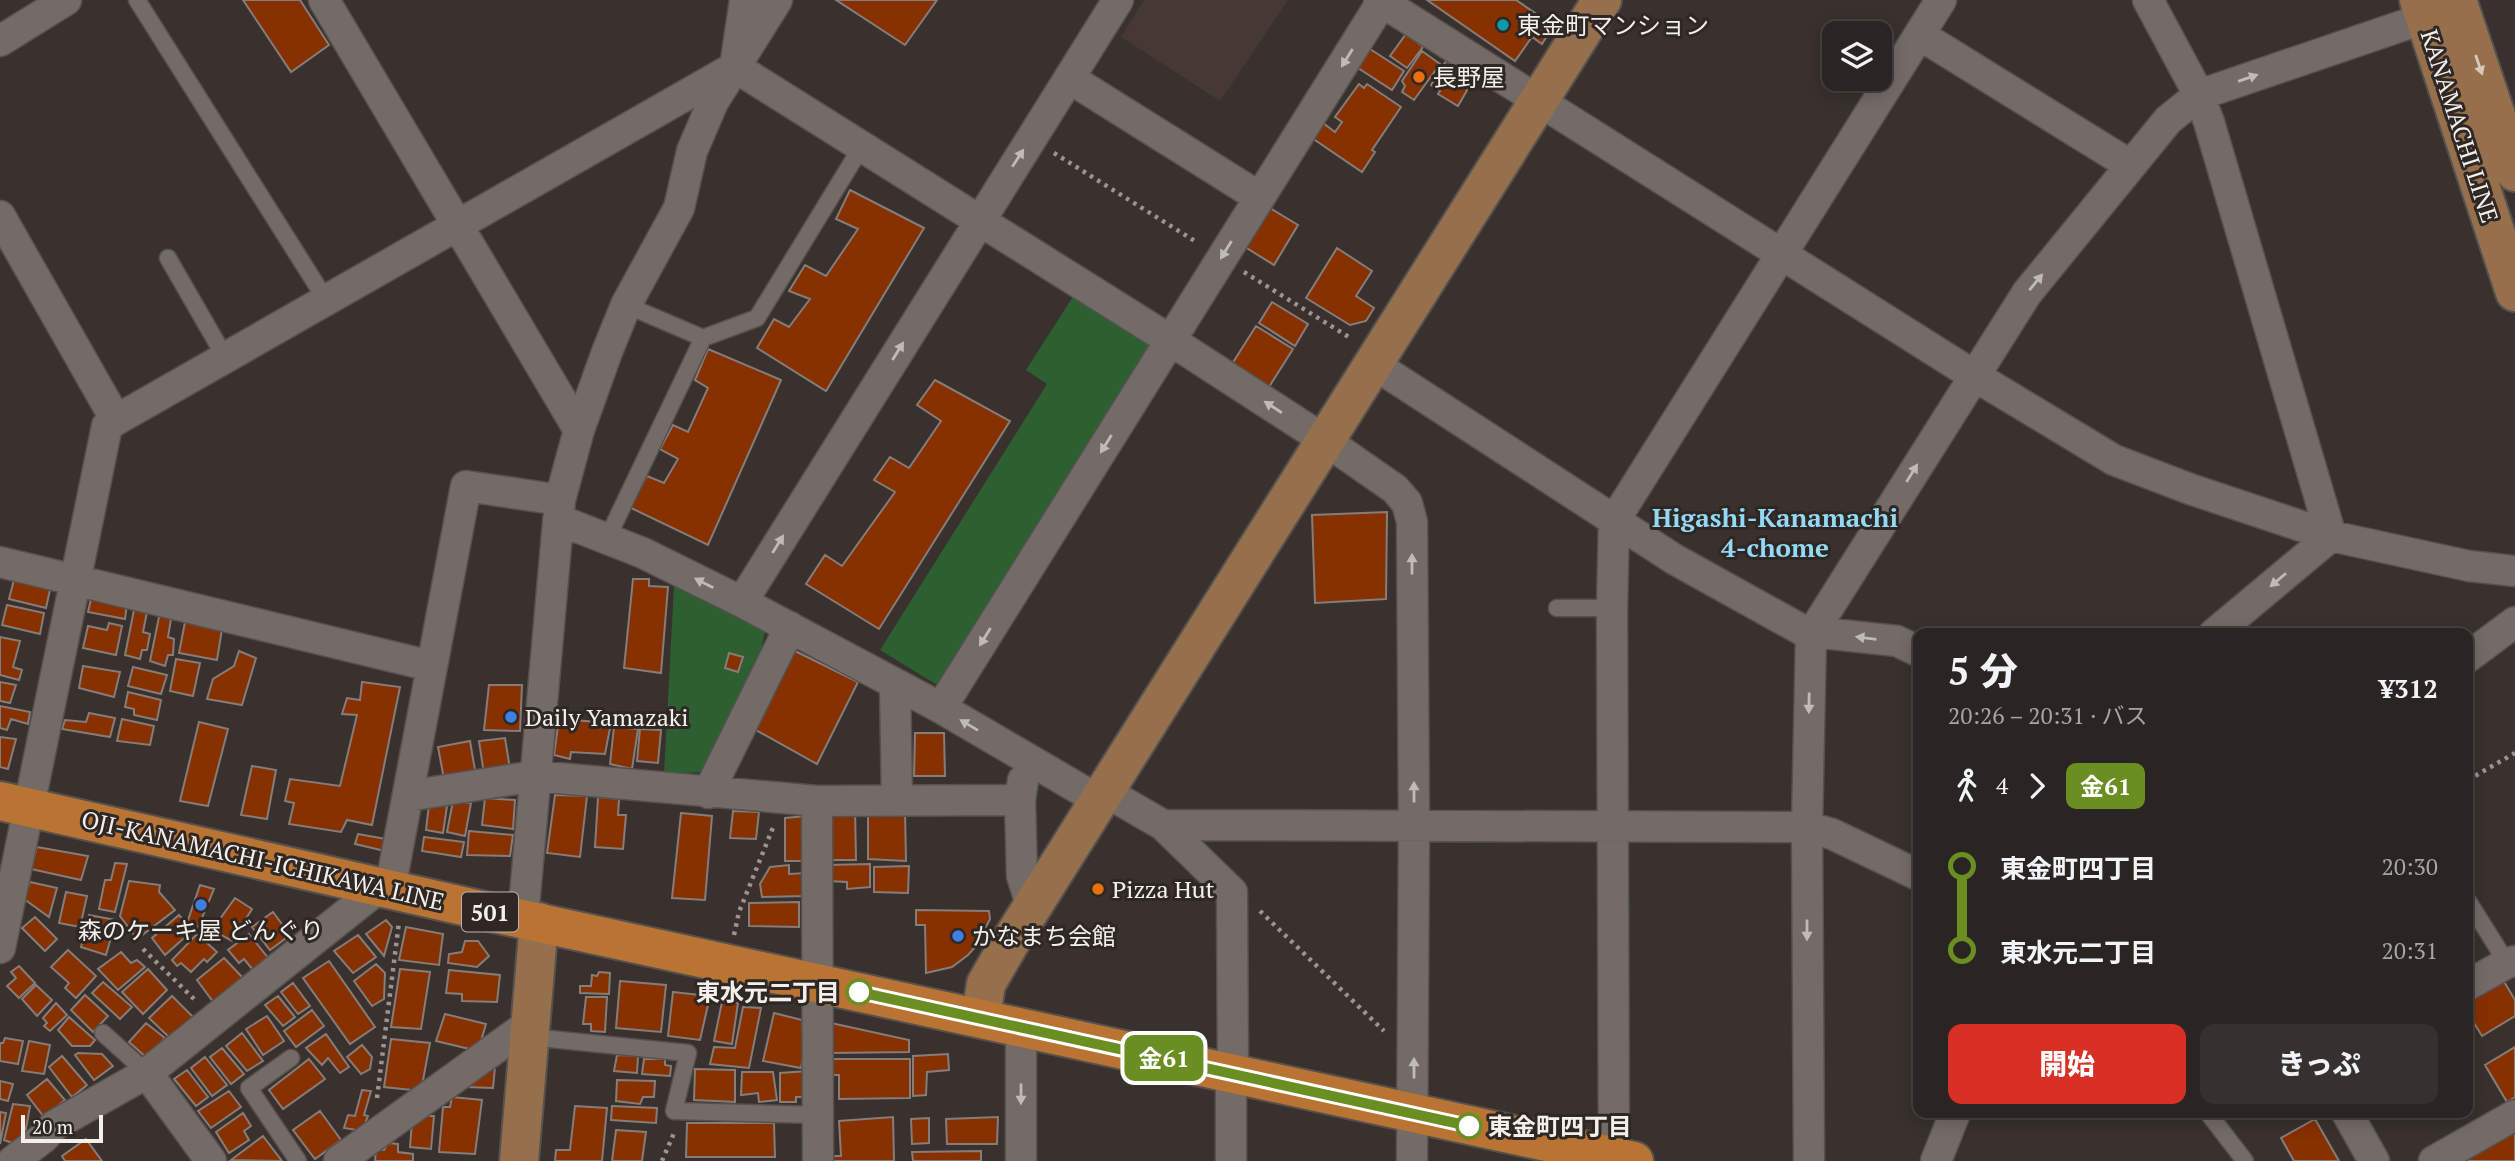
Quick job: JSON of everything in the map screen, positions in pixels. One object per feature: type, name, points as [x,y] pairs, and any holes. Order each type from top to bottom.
[{"type":"main road","name":"OJI-KANAMACHI-ICHIKAWA LINE","points":[[15,804],[1621,1160]]},
{"type":"street","points":[[0,41],[66,0]]},
{"type":"street","points":[[324,0],[579,430]]},
{"type":"street","points":[[735,67],[745,0]]},
{"type":"street","points":[[519,1161],[531,1029],[535,776],[560,510],[579,430],[626,305],[679,208],[692,151],[713,102],[777,0]]},
{"type":"street","points":[[742,603],[1118,0]]},
{"type":"street","points":[[981,1017],[986,984],[1032,907],[1602,0]]},
{"type":"street","points":[[1621,1160],[1614,827],[1614,521],[1941,0]]},
{"type":"street","points":[[2148,0],[2199,95],[2209,122],[2331,536]]},
{"type":"street","points":[[941,708],[1381,1],[1973,375],[2114,460],[2190,489],[2331,536],[2469,566],[2515,571]]},
{"type":"street","points":[[1808,1161],[1807,827],[1812,633],[2027,293],[2168,120],[2199,95],[2433,6]]},
{"type":"street","name":"KANAMACHI LINE","points":[[2433,6],[2506,114],[2515,172]]},
{"type":"street","name":"KANAMACHI LINE","points":[[2433,6],[2461,129],[2515,292]]},
{"type":"street","points":[[1920,35],[2130,165]]},
{"type":"street","points":[[0,948],[15,804],[74,580],[107,426],[735,67]]},
{"type":"street","points":[[735,67],[1326,441],[1395,489],[1407,503],[1412,522],[1412,1161]]},
{"type":"street","points":[[1069,78],[1259,197]]},
{"type":"street","points":[[2461,129],[2506,114]]},
{"type":"street","points":[[0,216],[116,420]]},
{"type":"street","points":[[1375,365],[1674,559],[1812,633],[1897,641],[1913,649]]},
{"type":"street","points":[[13,1161],[55,1125],[147,1073],[215,1019],[391,889],[466,486],[560,510],[607,539],[643,553],[790,627],[941,708],[1028,759],[1163,825],[1232,892],[1231,1161]]},
{"type":"street","points":[[2221,628],[2331,536]]},
{"type":"street","points":[[0,562],[431,666]]},
{"type":"street","points":[[2473,653],[2515,622]]},
{"type":"street","points":[[708,793],[790,627]]},
{"type":"street","points":[[895,685],[897,799]]},
{"type":"street","points":[[1028,759],[1020,800],[1022,876],[1032,907]]},
{"type":"street","points":[[408,796],[535,776],[817,801],[1020,800]]},
{"type":"street","points":[[817,801],[818,1161]]},
{"type":"street","points":[[1163,825],[1807,827],[1832,834],[1913,873]]},
{"type":"street","points":[[2473,982],[2511,962]]},
{"type":"street","points":[[1021,1027],[1021,1161]]},
{"type":"street","points":[[339,1161],[531,1029]]},
{"type":"street","points":[[147,1073],[211,1161]]},
{"type":"street","points":[[2434,1161],[2515,1115]]},
{"type":"street","points":[[1936,1161],[1953,1118]]},
{"type":"street","points":[[2350,1118],[2374,1161]]},
{"type":"lane","points":[[137,0],[326,299]]},
{"type":"lane","points":[[626,305],[703,338],[757,318],[862,146]]},
{"type":"lane","points":[[168,258],[225,357]]},
{"type":"lane","points":[[607,539],[703,338]]},
{"type":"lane","points":[[1557,608],[1612,608]]},
{"type":"lane","points":[[2473,908],[2511,962]]},
{"type":"lane","points":[[531,1029],[688,1053],[674,1111],[818,1115]]},
{"type":"lane","points":[[103,1034],[147,1073]]},
{"type":"lane","points":[[291,1058],[248,1088],[298,1161]]},
{"type":"lane","points":[[2212,1118],[2245,1161]]},
{"type":"path","points":[[2473,777],[2515,753]]},
{"type":"path","points":[[734,936],[739,912],[774,830],[774,797]]},
{"type":"path","points":[[372,1138],[391,889]]},
{"type":"path","points":[[1232,892],[1242,894],[1414,1057]]},
{"type":"path","points":[[142,949],[215,1019]]},
{"type":"path","points":[[662,1161],[682,1111]]},
{"type":"shaded area","points":[[1144,0],[1288,0],[1220,101],[1121,37]]},
{"type":"green space","points":[[1074,295],[1152,344],[937,685],[880,650],[1047,384],[1026,370]]},
{"type":"green space","points":[[674,586],[765,631],[757,671],[700,772],[664,774]]},
{"type":"building","points":[[243,0],[300,0],[329,45],[291,72]]},
{"type":"building","points":[[836,0],[937,0],[905,45]]},
{"type":"building","name":"東金町マンション","points":[[1427,0],[1516,0],[1538,15],[1535,20],[1550,31],[1542,44],[1532,37],[1515,61]]},
{"type":"building","points":[[1406,34],[1423,47],[1407,68],[1390,56]]},
{"type":"building","points":[[1370,49],[1404,71],[1392,90],[1358,68]]},
{"type":"building","points":[[1422,51],[1440,64],[1414,100],[1402,92],[1405,86],[1402,81]]},
{"type":"building","points":[[1446,61],[1474,78],[1458,106],[1438,94],[1440,91],[1431,85]]},
{"type":"building","points":[[1359,84],[1364,88],[1367,84],[1401,107],[1372,150],[1375,152],[1362,172],[1312,138],[1323,123],[1335,132],[1342,122],[1335,117]]},
{"type":"building","points":[[850,190],[924,228],[826,391],[757,348],[774,319],[789,327],[810,299],[789,291],[805,265],[826,276],[858,229],[836,219]]},
{"type":"building","points":[[1270,208],[1298,225],[1274,265],[1245,247]]},
{"type":"building","points":[[1337,248],[1372,271],[1356,296],[1374,308],[1366,321],[1350,325],[1306,298]]},
{"type":"building","points":[[1272,302],[1308,324],[1295,346],[1259,323]]},
{"type":"building","points":[[1256,326],[1293,349],[1269,387],[1232,364]]},
{"type":"building","points":[[708,349],[781,380],[708,545],[629,507],[647,476],[664,483],[678,459],[660,449],[673,425],[688,432],[708,388],[695,380]]},
{"type":"building","points":[[935,380],[1010,421],[879,629],[806,584],[825,555],[842,566],[895,492],[874,480],[890,457],[909,468],[941,421],[917,405]]},
{"type":"building","points":[[1387,512],[1386,599],[1315,603],[1312,515]]},
{"type":"building","points":[[15,576],[51,585],[46,608],[9,599]]},
{"type":"building","points":[[633,579],[649,579],[649,586],[668,587],[661,673],[624,668]]},
{"type":"building","points":[[91,599],[127,604],[125,619],[88,612]]},
{"type":"building","points":[[7,605],[44,613],[40,634],[2,625]]},
{"type":"building","points":[[135,605],[148,607],[143,632],[150,634],[147,650],[142,650],[140,659],[125,655]]},
{"type":"building","points":[[160,612],[172,613],[168,637],[174,639],[173,655],[168,655],[165,666],[150,661]]},
{"type":"building","points":[[185,622],[222,629],[217,660],[179,653]]},
{"type":"building","points":[[109,623],[122,626],[116,655],[83,648],[88,626],[107,630]]},
{"type":"building","points":[[0,637],[20,641],[13,667],[22,670],[19,680],[0,675]]},
{"type":"building","points":[[793,650],[858,682],[817,764],[754,729]]},
{"type":"building","points":[[239,651],[256,658],[242,705],[207,699],[213,679],[234,666]]},
{"type":"building","points":[[729,653],[743,657],[738,672],[725,668]]},
{"type":"building","points":[[176,659],[200,663],[193,696],[170,691]]},
{"type":"building","points":[[83,666],[120,672],[114,697],[79,688]]},
{"type":"building","points":[[133,667],[167,675],[161,694],[128,686]]},
{"type":"building","points":[[0,682],[16,685],[10,703],[0,701]]},
{"type":"building","points":[[362,682],[400,687],[372,825],[347,820],[341,832],[289,824],[294,803],[285,801],[290,779],[340,786],[357,715],[342,714],[347,698],[360,700]]},
{"type":"building","points":[[489,685],[522,685],[520,731],[484,730]]},
{"type":"building","points":[[128,692],[161,700],[157,720],[134,715],[134,709],[125,707]]},
{"type":"building","points":[[0,706],[30,712],[28,724],[11,719],[7,730],[0,728]]},
{"type":"building","points":[[89,713],[115,718],[110,737],[62,729],[65,720],[86,722]]},
{"type":"building","points":[[122,719],[154,726],[150,745],[117,741]]},
{"type":"building","points":[[559,719],[611,723],[605,754],[571,752],[570,759],[554,755]]},
{"type":"building","points":[[199,722],[228,729],[208,806],[180,801]]},
{"type":"building","points":[[614,727],[638,729],[632,769],[610,764]]},
{"type":"building","points":[[640,729],[661,730],[658,763],[637,761]]},
{"type":"building","points":[[915,733],[944,733],[945,776],[914,776]]},
{"type":"building","points":[[0,737],[16,739],[8,769],[0,767]]},
{"type":"building","points":[[505,738],[510,769],[484,774],[479,741]]},
{"type":"building","points":[[470,741],[476,776],[444,779],[438,747]]},
{"type":"building","points":[[252,766],[276,770],[267,819],[241,815]]},
{"type":"building","points":[[555,795],[587,796],[580,857],[547,853]]},
{"type":"building","points":[[598,797],[619,799],[618,815],[626,815],[623,849],[595,847]]},
{"type":"building","points":[[485,798],[515,800],[513,829],[482,825]]},
{"type":"building","points":[[453,801],[471,803],[465,836],[447,832]]},
{"type":"building","points":[[429,805],[447,806],[443,833],[426,830]]},
{"type":"building","points":[[855,808],[856,860],[828,860],[827,810]]},
{"type":"building","points":[[905,810],[906,861],[868,859],[868,812]]},
{"type":"building","points":[[733,811],[759,812],[756,839],[730,838]]},
{"type":"building","points":[[681,813],[712,816],[705,900],[672,898]]},
{"type":"building","points":[[806,816],[809,861],[785,861],[785,818]]},
{"type":"building","points":[[469,831],[513,835],[510,856],[467,855]]},
{"type":"building","points":[[358,834],[386,839],[385,851],[355,844]]},
{"type":"building","points":[[424,837],[464,842],[461,857],[422,851]]},
{"type":"building","points":[[37,847],[88,856],[81,880],[31,869]]},
{"type":"building","points":[[115,863],[127,864],[115,912],[99,909],[105,880],[111,880]]},
{"type":"building","points":[[870,864],[870,887],[847,889],[847,882],[827,881],[827,865]]},
{"type":"building","points":[[789,865],[789,874],[807,873],[807,896],[762,897],[760,884],[770,867]]},
{"type":"building","points":[[909,866],[908,893],[874,892],[874,867]]},
{"type":"building","points":[[129,881],[160,885],[159,892],[175,910],[137,939],[120,916]]},
{"type":"building","points":[[30,882],[57,888],[49,917],[24,899]]},
{"type":"building","name":"森のケーキ屋 どんぐり","points":[[200,885],[214,889],[197,930],[188,920]]},
{"type":"building","points":[[66,892],[87,896],[80,927],[59,923]]},
{"type":"building","points":[[235,898],[252,909],[232,941],[212,930]]},
{"type":"building","points":[[799,902],[799,927],[749,926],[749,903]]},
{"type":"building","points":[[916,910],[989,911],[990,919],[977,945],[968,955],[952,967],[926,973],[925,925],[916,925]]},
{"type":"building","points":[[273,912],[290,935],[270,950],[252,927]]},
{"type":"building","points":[[89,915],[116,920],[106,955],[81,947]]},
{"type":"building","points":[[179,915],[192,931],[165,955],[152,938]]},
{"type":"building","points":[[35,917],[57,939],[45,951],[22,928]]},
{"type":"building","points":[[386,920],[392,927],[384,956],[366,934]]},
{"type":"building","points":[[406,927],[443,934],[439,965],[399,960]]},
{"type":"building","points":[[197,934],[217,952],[207,962],[204,959],[191,972],[181,963],[177,966],[172,960]]},
{"type":"building","points":[[249,934],[269,959],[253,970],[244,959],[239,963],[228,950]]},
{"type":"building","points":[[358,935],[376,957],[353,973],[334,951]]},
{"type":"building","points":[[465,941],[478,941],[489,956],[477,967],[448,963],[449,954],[462,952]]},
{"type":"building","points":[[68,950],[96,976],[76,998],[65,988],[69,983],[51,967]]},
{"type":"building","points":[[121,952],[131,963],[137,960],[145,967],[118,990],[98,969]]},
{"type":"building","points":[[224,958],[244,979],[214,1003],[197,980]]},
{"type":"building","points":[[329,961],[375,1027],[350,1044],[303,978]]},
{"type":"building","points":[[376,964],[385,973],[384,999],[372,1006],[354,981]]},
{"type":"building","points":[[19,966],[35,983],[19,998],[7,986],[16,978],[11,972]]},
{"type":"building","points":[[148,969],[167,990],[143,1014],[122,992]]},
{"type":"building","points":[[400,969],[430,972],[421,1029],[391,1027]]},
{"type":"building","points":[[449,970],[500,975],[497,1002],[462,1001],[462,994],[446,993]]},
{"type":"building","points":[[599,972],[610,973],[609,994],[580,993],[580,986],[591,986],[592,975],[597,976]]},
{"type":"building","points":[[2503,980],[2515,1000],[2515,1016],[2482,1036],[2473,1021],[2473,999]]},
{"type":"building","points":[[620,981],[666,985],[661,1032],[616,1028]]},
{"type":"building","points":[[103,982],[132,1007],[120,1019],[92,993]]},
{"type":"building","points":[[293,983],[310,1006],[298,1014],[281,992]]},
{"type":"building","points":[[36,985],[52,1000],[37,1016],[22,999]]},
{"type":"building","points":[[673,992],[710,996],[700,1040],[668,1036]]},
{"type":"building","points":[[85,995],[108,1016],[93,1032],[71,1010]]},
{"type":"building","points":[[172,996],[195,1019],[172,1040],[149,1018]]},
{"type":"building","points":[[278,996],[295,1017],[283,1026],[265,1005]]},
{"type":"building","points":[[586,997],[607,997],[605,1032],[591,1031],[591,1024],[583,1024]]},
{"type":"building","points":[[722,1002],[738,1003],[732,1044],[714,1041]]},
{"type":"building","points":[[56,1003],[67,1015],[50,1031],[44,1026],[47,1023],[43,1018]]},
{"type":"building","points":[[743,1007],[761,1008],[749,1068],[710,1064],[714,1047],[735,1048]]},
{"type":"building","points":[[312,1010],[324,1026],[296,1047],[284,1031]]},
{"type":"building","points":[[774,1013],[802,1020],[804,1053],[801,1068],[763,1061]]},
{"type":"building","points":[[445,1014],[486,1024],[478,1051],[436,1041]]},
{"type":"building","points":[[267,1016],[284,1041],[263,1055],[246,1029]]},
{"type":"building","points":[[69,1017],[95,1040],[90,1046],[72,1046],[58,1030]]},
{"type":"building","points":[[146,1023],[165,1038],[147,1058],[129,1042]]},
{"type":"building","points":[[831,1023],[909,1040],[909,1052],[831,1053]]},
{"type":"building","points":[[242,1033],[263,1061],[247,1071],[226,1046]]},
{"type":"building","points":[[326,1034],[349,1067],[340,1073],[328,1058],[322,1065],[306,1048]]},
{"type":"building","points":[[5,1038],[23,1041],[18,1064],[0,1061],[0,1043],[3,1043]]},
{"type":"building","points":[[391,1039],[430,1043],[421,1091],[384,1087]]},
{"type":"building","points":[[29,1041],[50,1045],[44,1074],[22,1071]]},
{"type":"building","points":[[362,1045],[372,1057],[370,1069],[361,1074],[347,1057]]},
{"type":"building","points":[[2515,1047],[2515,1097],[2507,1102],[2485,1065]]},
{"type":"building","points":[[222,1048],[244,1074],[231,1084],[210,1057]]},
{"type":"building","points":[[102,1054],[113,1066],[94,1080],[75,1055]]},
{"type":"building","points":[[948,1054],[949,1070],[927,1072],[926,1095],[913,1096],[913,1056]]},
{"type":"building","points":[[617,1055],[638,1056],[637,1073],[614,1071]]},
{"type":"building","points":[[62,1056],[87,1085],[72,1097],[49,1067]]},
{"type":"building","points":[[205,1057],[227,1085],[212,1096],[191,1068]]},
{"type":"building","points":[[309,1059],[325,1079],[283,1109],[269,1090]]},
{"type":"building","points":[[644,1059],[665,1059],[665,1065],[671,1066],[670,1076],[642,1074]]},
{"type":"building","points":[[830,1059],[910,1059],[910,1098],[839,1099],[839,1075],[830,1075]]},
{"type":"building","points":[[495,1067],[493,1088],[467,1087]]},
{"type":"building","points":[[695,1069],[735,1070],[735,1102],[694,1100]]},
{"type":"building","points":[[187,1070],[208,1097],[196,1106],[174,1079]]},
{"type":"building","points":[[808,1071],[809,1097],[796,1097],[796,1102],[780,1102],[780,1073]]},
{"type":"building","points":[[742,1072],[773,1072],[777,1100],[759,1102],[758,1093],[741,1095]]},
{"type":"building","points":[[47,1079],[65,1100],[44,1117],[27,1095]]},
{"type":"building","points":[[617,1080],[655,1081],[654,1097],[643,1097],[640,1104],[616,1101]]},
{"type":"building","points":[[0,1081],[13,1084],[8,1101],[0,1099]]},
{"type":"building","points":[[362,1090],[371,1091],[364,1115],[368,1116],[362,1131],[344,1128],[348,1115],[355,1116]]},
{"type":"building","points":[[229,1091],[241,1107],[211,1128],[198,1111]]},
{"type":"building","points":[[452,1097],[482,1100],[475,1154],[439,1152],[443,1107],[450,1107]]},
{"type":"building","points":[[13,1104],[30,1106],[25,1134],[15,1144],[4,1140]]},
{"type":"building","points":[[575,1106],[607,1108],[602,1161],[555,1161],[556,1150],[570,1150]]},
{"type":"building","points":[[612,1106],[657,1108],[656,1123],[611,1120]]},
{"type":"building","points":[[320,1111],[341,1140],[315,1159],[293,1130]]},
{"type":"building","points":[[0,1112],[6,1113],[0,1144]]},
{"type":"building","points":[[243,1113],[251,1126],[244,1131],[249,1140],[229,1153],[216,1132]]},
{"type":"building","points":[[418,1116],[434,1116],[431,1149],[410,1147],[412,1121]]},
{"type":"building","points":[[893,1117],[894,1161],[827,1161],[827,1156],[841,1156],[839,1121]]},
{"type":"building","points":[[998,1117],[997,1144],[947,1144],[946,1119]]},
{"type":"building","points":[[929,1118],[929,1143],[912,1144],[911,1119]]},
{"type":"building","points":[[2315,1119],[2339,1161],[2294,1161],[2281,1138]]},
{"type":"building","points":[[687,1123],[774,1123],[775,1157],[686,1157]]},
{"type":"building","points":[[616,1130],[646,1132],[642,1161],[612,1161]]},
{"type":"building","points":[[2515,1132],[2515,1161],[2462,1161]]},
{"type":"building","points":[[263,1136],[282,1161],[231,1160]]},
{"type":"building","points":[[86,1139],[102,1161],[65,1161],[62,1156]]},
{"type":"building","points":[[388,1143],[398,1144],[398,1152],[413,1154],[413,1161],[375,1161],[376,1149],[384,1150]]},
{"type":"building","points":[[981,1151],[981,1161],[913,1161],[912,1152]]},
{"type":"bus line","name":"金61","points":[[859,992],[1469,1126]]},
{"type":"place","name":"東金町マンション","points":[[1503,25]]},
{"type":"place","name":"長野屋","points":[[1419,77]]},
{"type":"place","name":"Daily Yamazaki","points":[[511,717]]},
{"type":"place","name":"Pizza Hut","points":[[1098,889]]},
{"type":"place","name":"森のケーキ屋 どんぐり","points":[[201,905]]},
{"type":"place","name":"かなまち会館","points":[[958,936]]},
{"type":"place","name":"東水元二丁目","points":[[859,992]]},
{"type":"place","name":"東金町四丁目","points":[[1469,1126]]},
{"type":"district","name":"Higashi-Kanamachi 4-chome","points":[[1775,532]]}]
